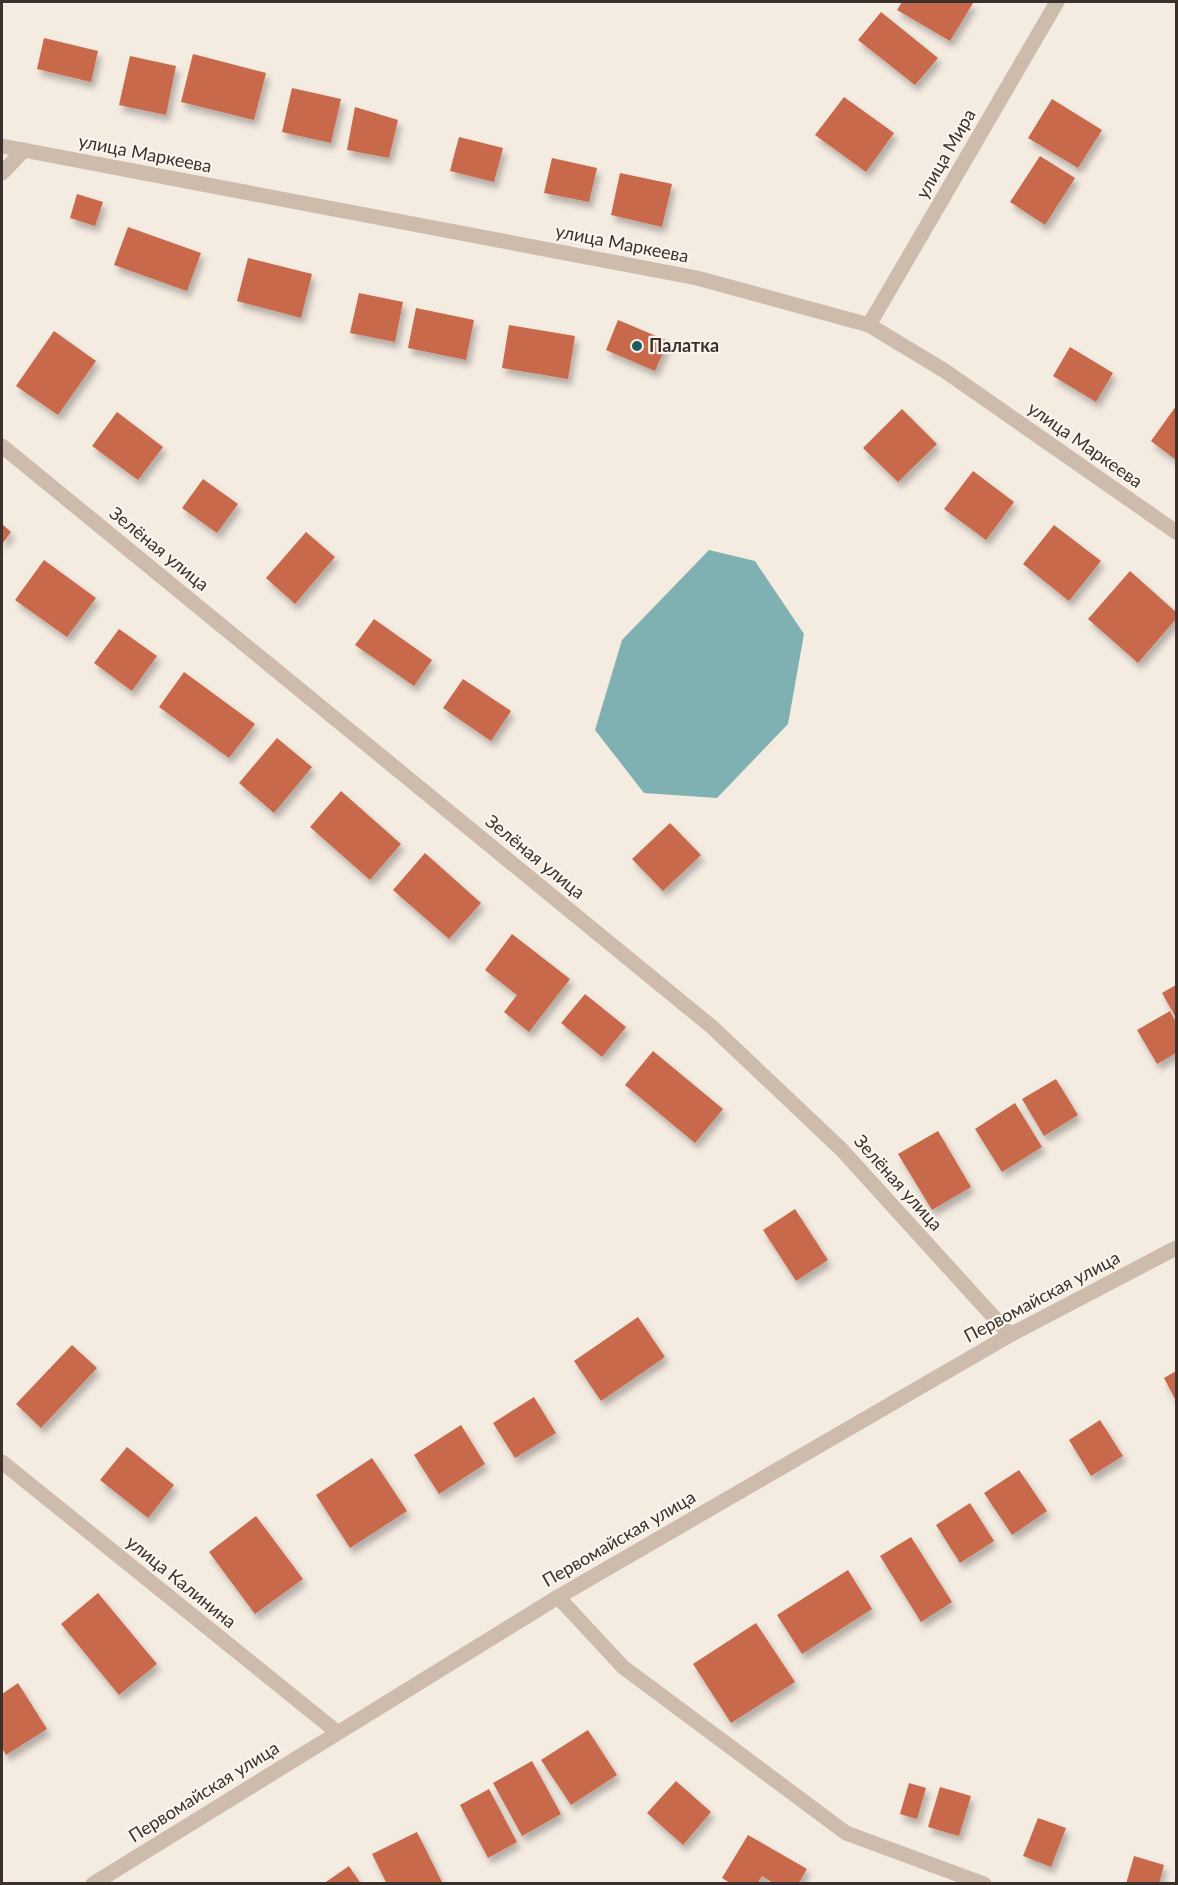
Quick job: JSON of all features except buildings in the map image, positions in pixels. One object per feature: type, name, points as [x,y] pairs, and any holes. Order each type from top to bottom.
[{"type":"street","name":"улица Мира","points":[[869,326],[1058,2]]},
{"type":"street","name":"улица Маркеева","points":[[2,146],[697,278],[869,326],[945,371],[1176,532]]},
{"type":"street","points":[[2,173],[24,150]]},
{"type":"street","name":"Зелёная улица","points":[[2,446],[712,1027],[842,1149],[1010,1335]]},
{"type":"street","name":"Первомайская улица","points":[[93,1884],[558,1598],[1010,1335],[1176,1248]]},
{"type":"street","name":"улица Калинина","points":[[2,1462],[337,1732]]},
{"type":"street","points":[[558,1598],[623,1667],[846,1833],[984,1884]]},
{"type":"water","points":[[709,550],[755,561],[804,634],[788,724],[717,798],[644,793],[595,730],[622,640]]},
{"type":"place","name":"Палатка","points":[[637,346]]}]
